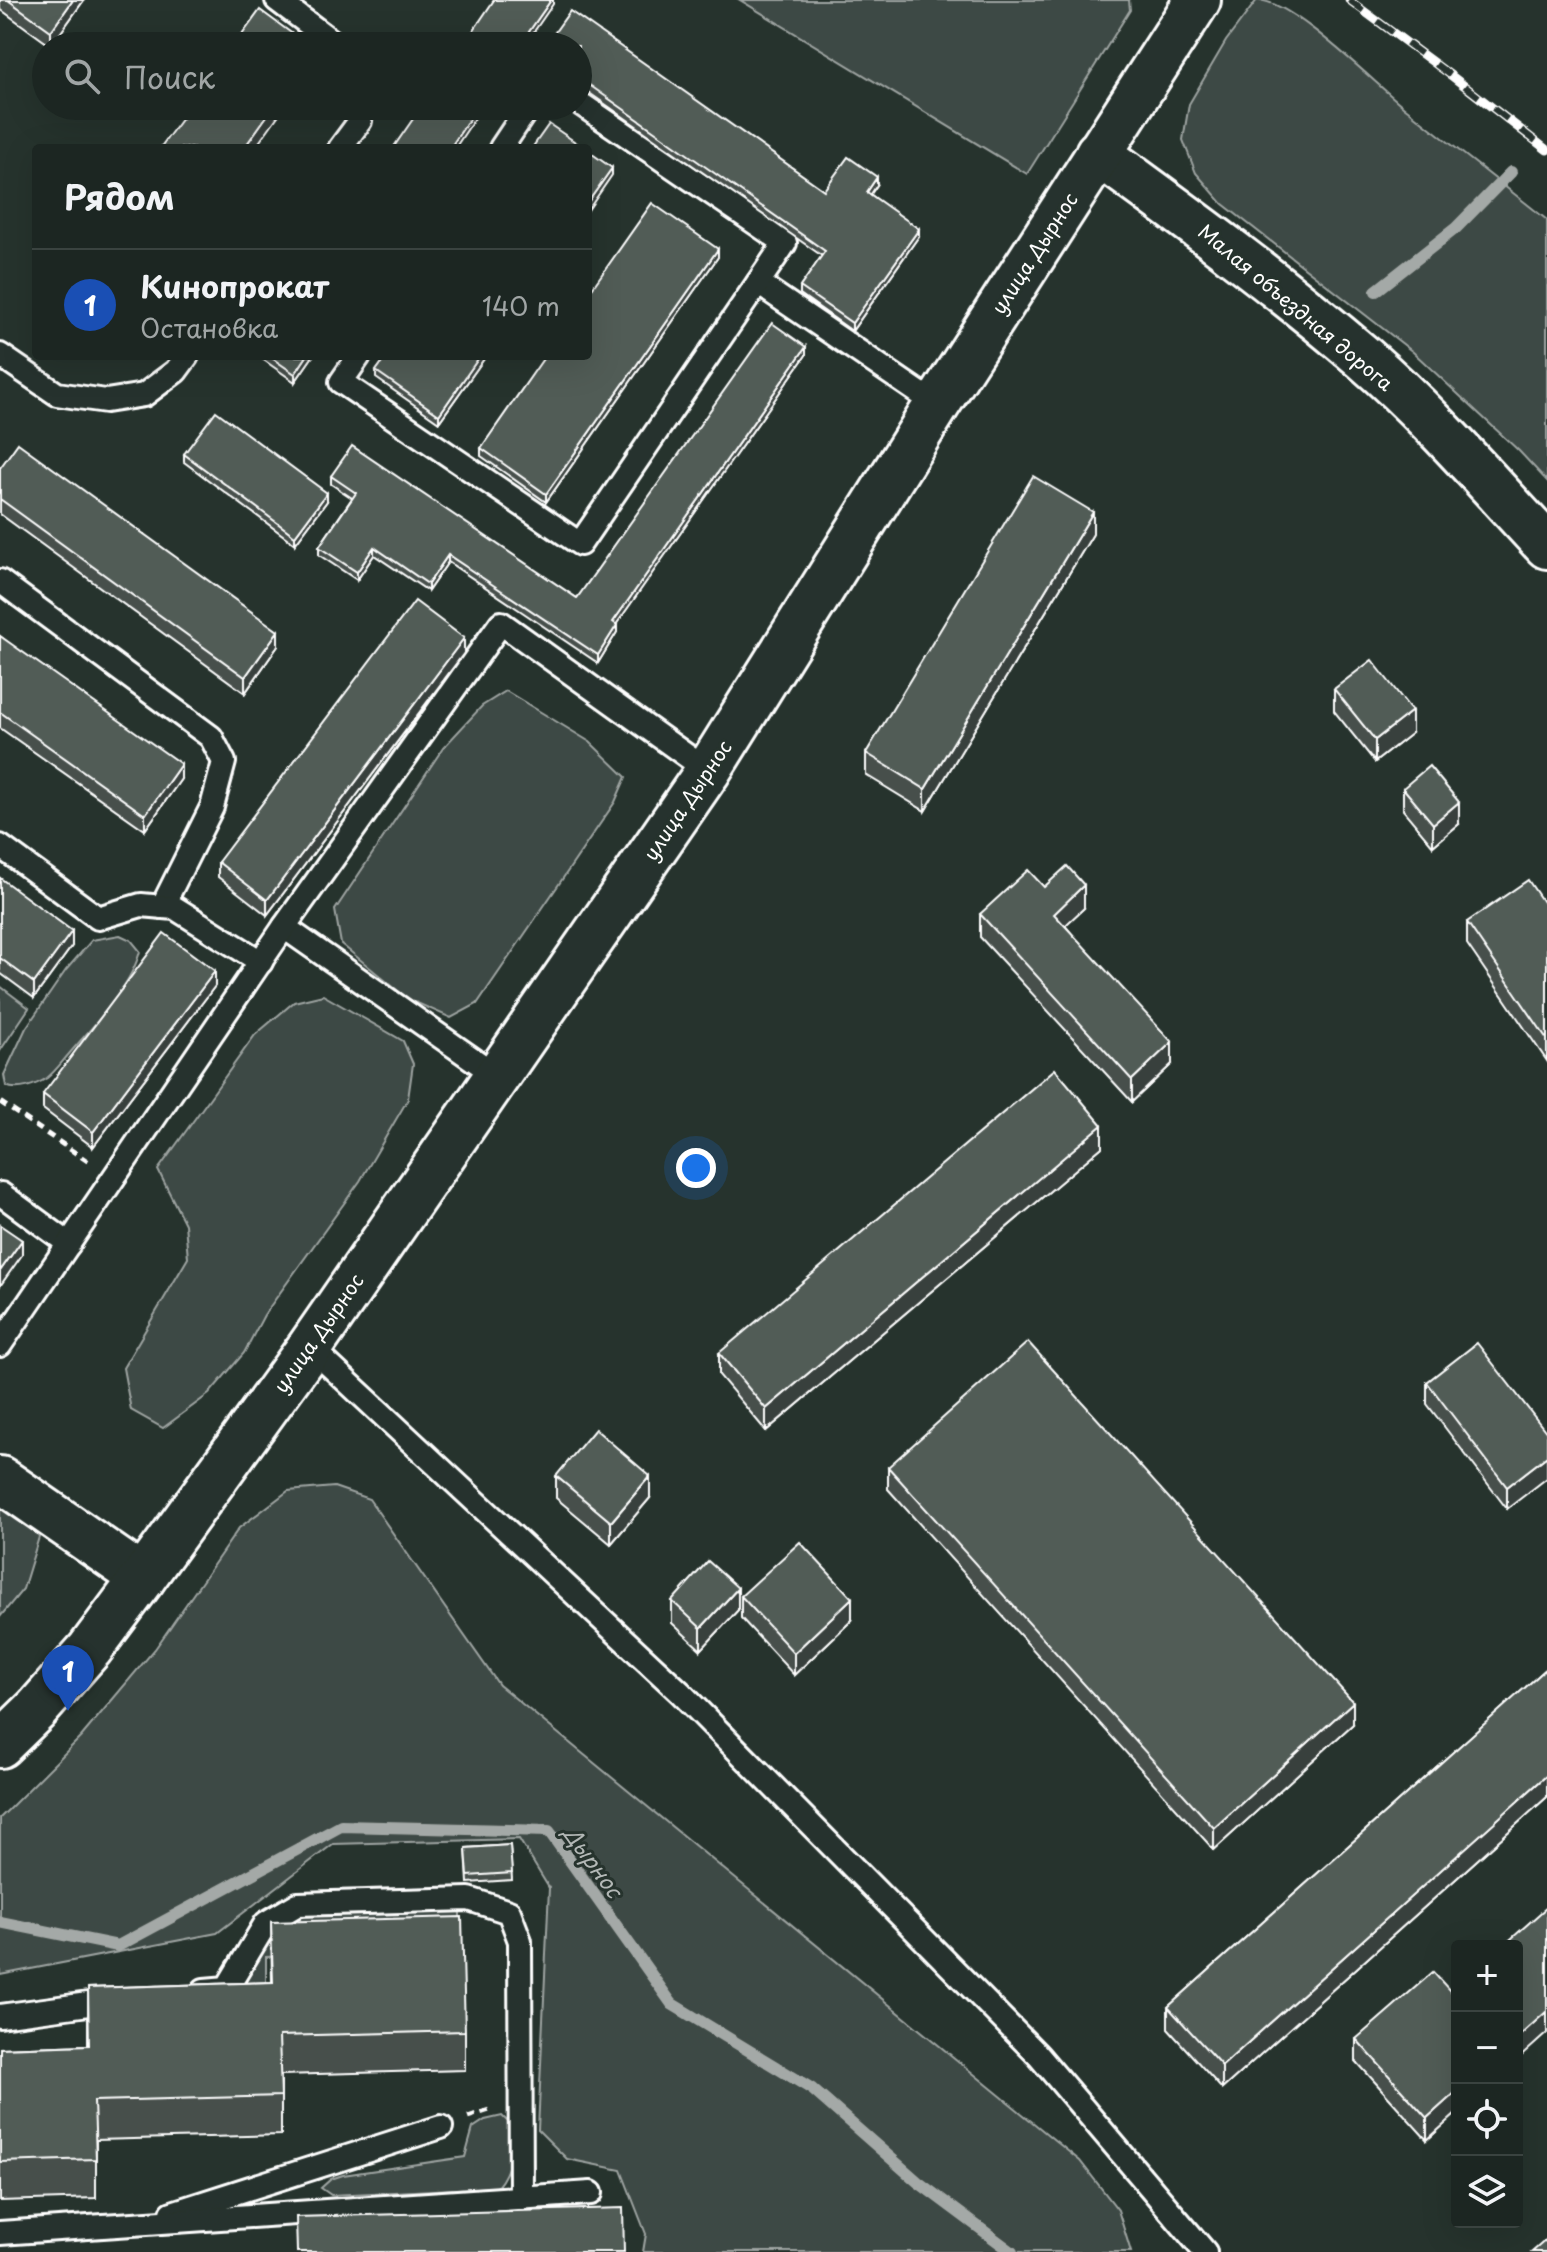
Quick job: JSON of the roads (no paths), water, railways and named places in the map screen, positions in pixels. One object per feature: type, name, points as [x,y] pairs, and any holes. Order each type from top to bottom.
[{"type":"main road","name":"улица Дырнос","points":[[0,1745],[90,1649],[143,1578],[310,1347],[708,771],[937,405],[1198,0]]},
{"type":"main road","name":"Малая объездная дорога","points":[[1098,153],[1266,277],[1366,360],[1465,457],[1547,546]]},
{"type":"main road","points":[[0,1479],[143,1578]]},
{"type":"lane","points":[[277,0],[319,32]]},
{"type":"lane","points":[[356,360],[341,382],[580,544],[785,243],[592,112]]},
{"type":"lane","points":[[343,144],[360,120]]},
{"type":"lane","points":[[504,144],[520,120]]},
{"type":"lane","points":[[758,283],[937,405]]},
{"type":"lane","points":[[0,355],[57,394],[106,401],[144,395],[176,371],[184,360]]},
{"type":"lane","points":[[0,581],[211,737],[224,762],[212,807],[162,907]]},
{"type":"lane","points":[[0,1345],[284,927],[501,623],[708,771]]},
{"type":"lane","points":[[0,846],[98,918],[141,905],[175,908],[261,962]]},
{"type":"lane","points":[[284,927],[497,1076]]},
{"type":"lane","points":[[1,1194],[69,1244]]},
{"type":"lane","points":[[310,1347],[680,1692],[1038,2055],[1205,2252]]},
{"type":"lane","points":[[186,1992],[227,1988],[266,1923],[298,1904],[469,1899],[509,1912],[520,1941],[521,2198]]},
{"type":"lane","points":[[0,2016],[145,1997]]},
{"type":"lane","points":[[136,2224],[441,2127]]},
{"type":"lane","points":[[0,2233],[591,2193]]},
{"type":"waterway","points":[[1376,291],[1456,228],[1511,172]]},
{"type":"waterway","name":"Дырнос","points":[[0,1922],[118,1946],[341,1826],[549,1831],[672,2004],[812,2089],[918,2182],[1012,2252]]},
{"type":"railway","points":[[1349,0],[1547,150]]},
{"type":"place","name":"Кинопрокат","points":[[68,1711]]}]
